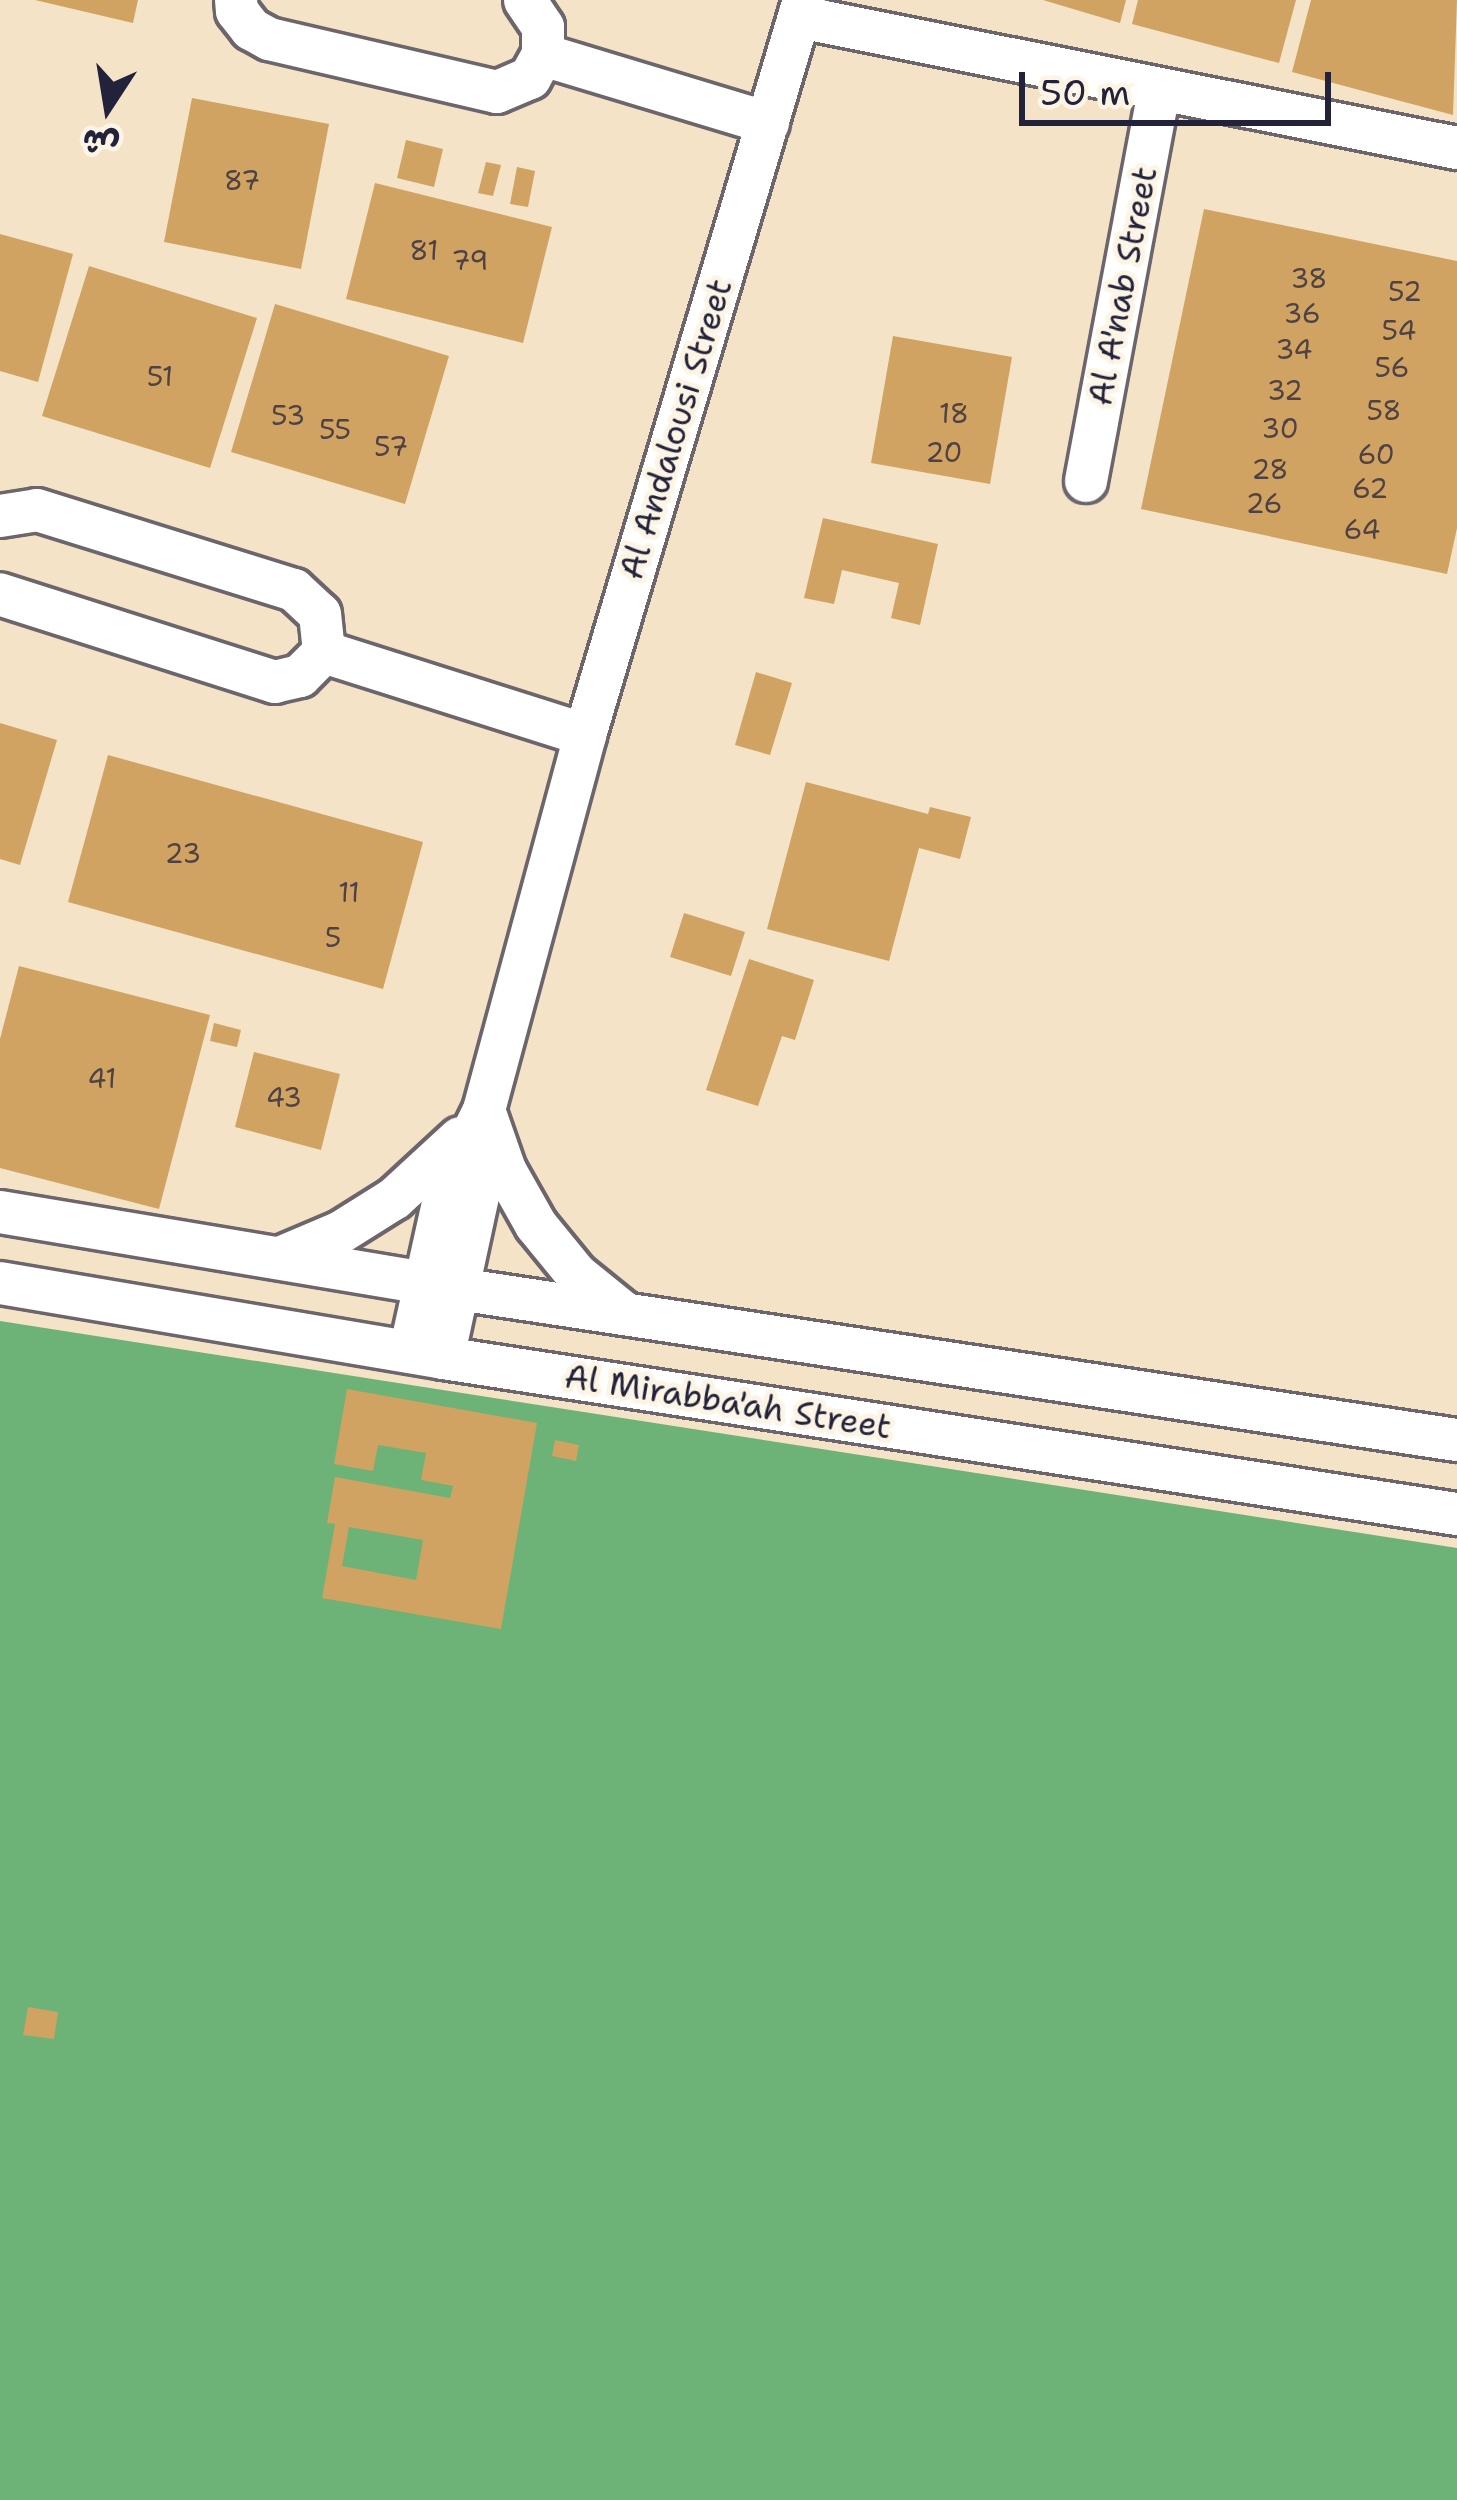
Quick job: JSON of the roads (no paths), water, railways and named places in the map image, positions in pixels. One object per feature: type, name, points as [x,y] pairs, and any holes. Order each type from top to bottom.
[{"type":"street","points":[[236,0],[237,11],[251,29],[269,39],[497,92],[518,87],[543,55],[543,27],[525,0]]},
{"type":"street","points":[[802,8],[1159,90],[1457,148]]},
{"type":"street","name":"Al Andalousi Street","points":[[426,1355],[441,1286],[447,1185],[484,1110],[585,735],[802,8]]},
{"type":"street","points":[[543,55],[767,123]]},
{"type":"street","name":"Al A'nab Street","points":[[1086,482],[1159,90]]},
{"type":"street","points":[[0,516],[37,510],[294,590],[320,614],[324,652],[301,676],[275,682],[0,594]]},
{"type":"street","points":[[324,652],[585,735]]},
{"type":"street","points":[[282,1257],[340,1232],[394,1198],[444,1156],[484,1110],[505,1170],[536,1225],[576,1274],[626,1314]]},
{"type":"street","points":[[0,1212],[441,1286],[1457,1440]]},
{"type":"street","name":"Al Mirabba'ah Street","points":[[0,1283],[426,1355],[1457,1514]]}]
